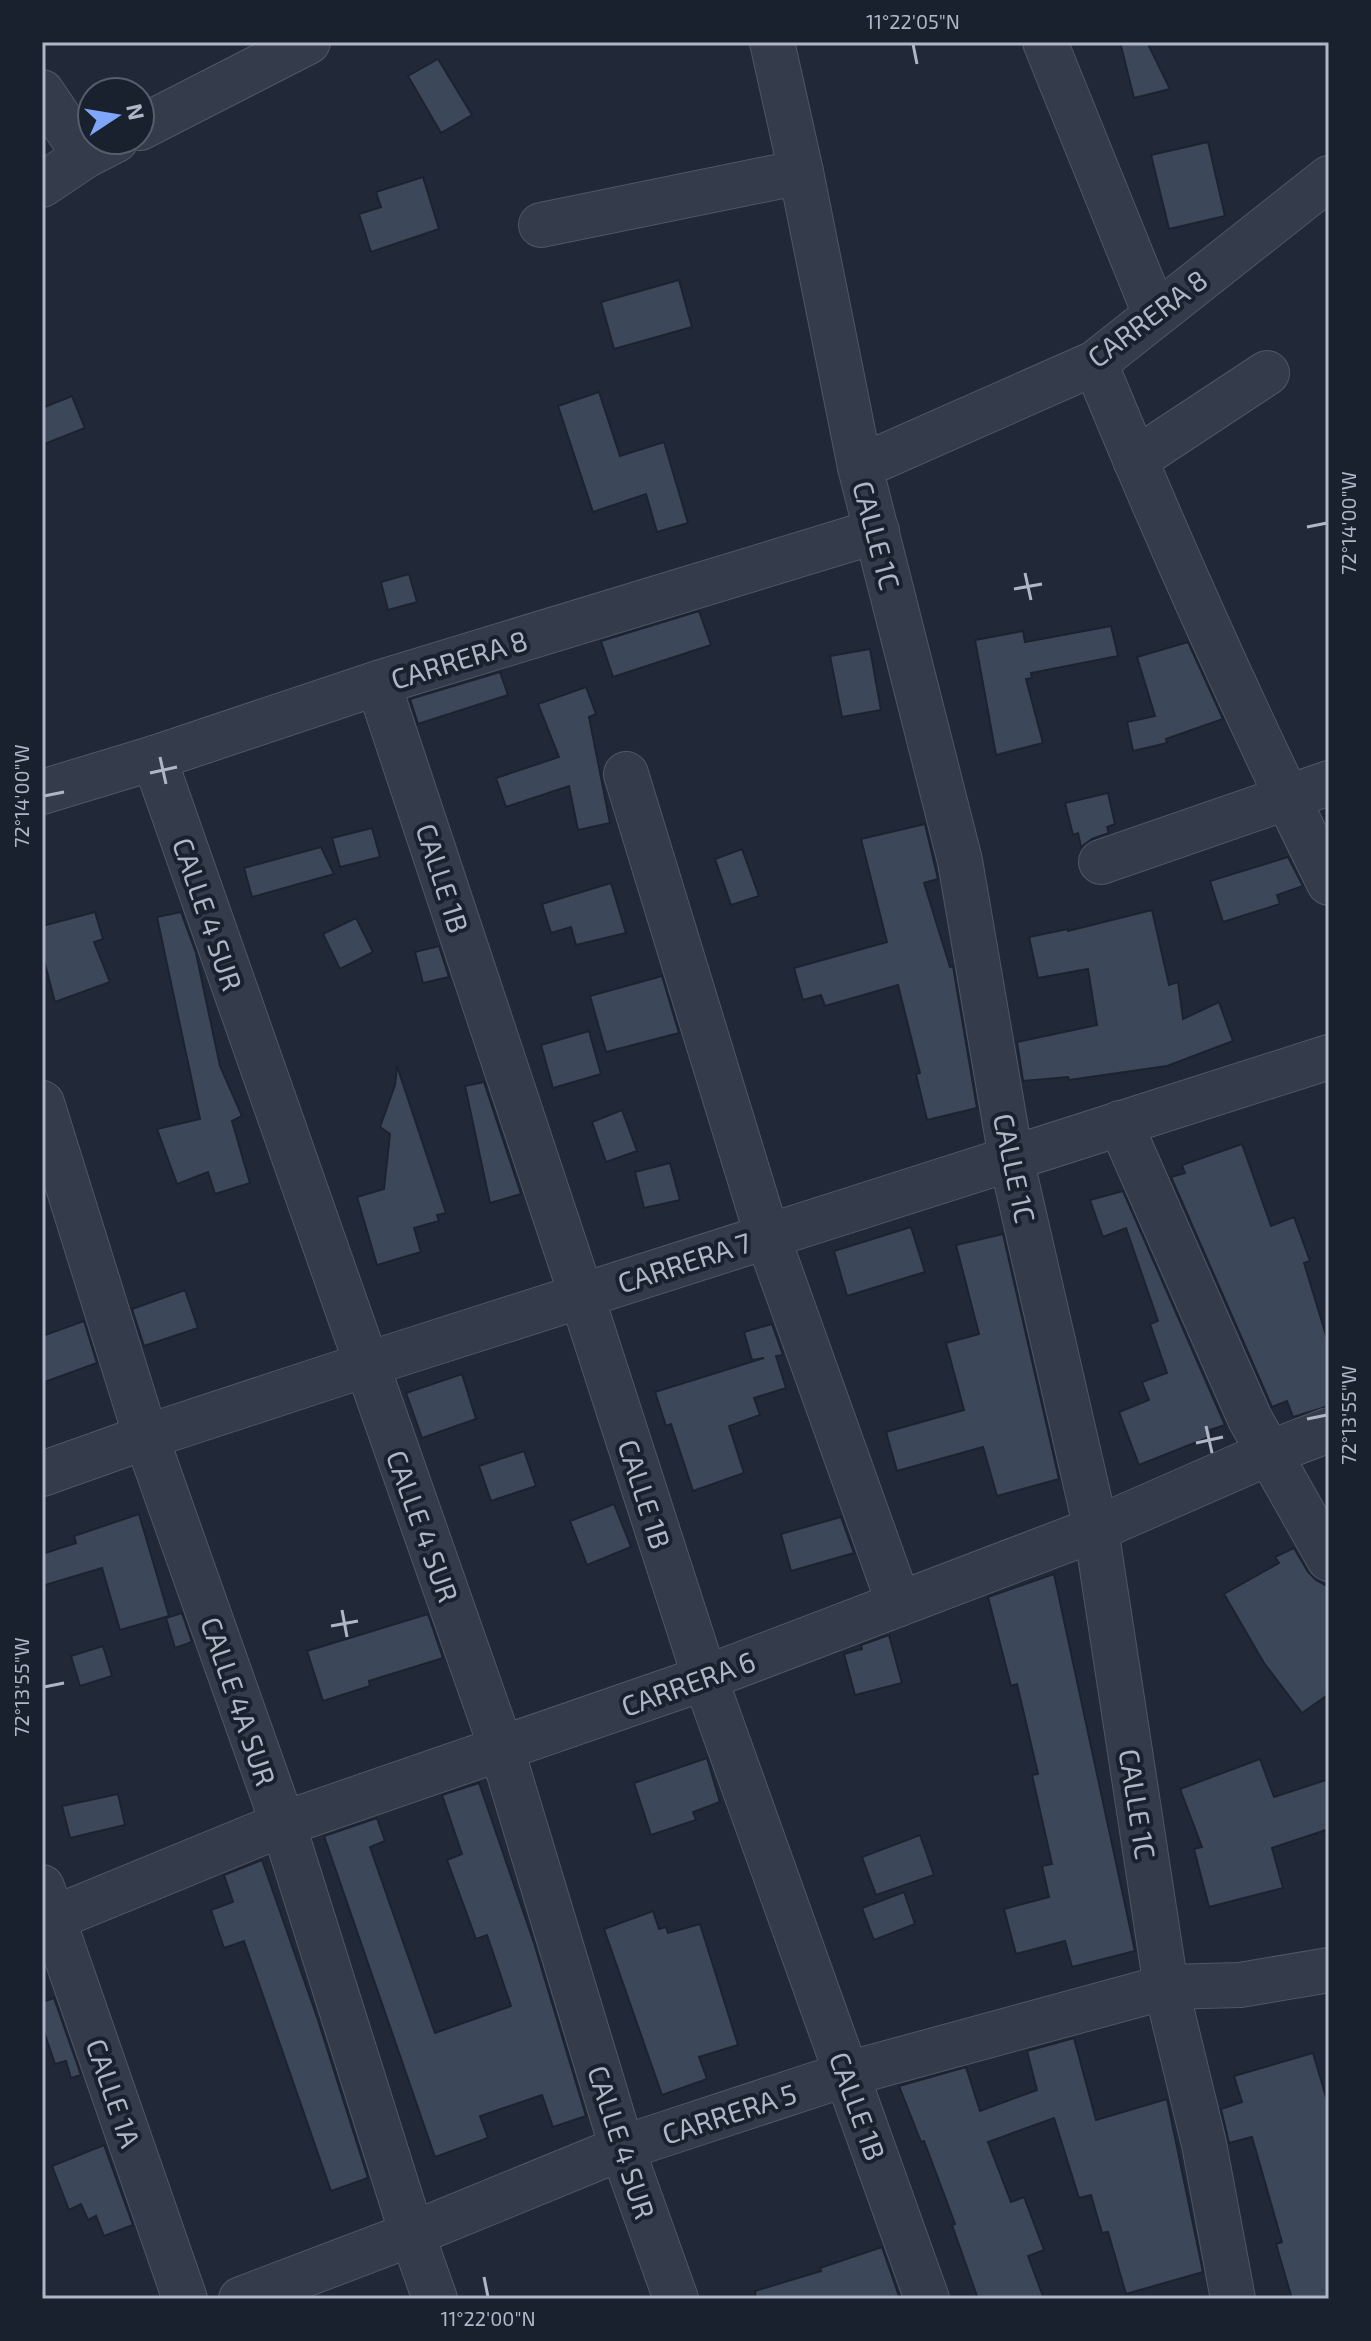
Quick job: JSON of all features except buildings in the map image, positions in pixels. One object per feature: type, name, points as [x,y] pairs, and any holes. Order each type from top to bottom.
[{"type":"street","points":[[156,120],[308,42]]},
{"type":"street","name":"CALLE 1C","points":[[772,42],[860,467],[960,861],[1011,1158],[1096,1529],[1166,1987],[1204,2144],[1233,2299]]},
{"type":"street","points":[[1045,42],[1155,314]]},
{"type":"street","points":[[42,92],[76,124]]},
{"type":"street","points":[[42,185],[88,156]]},
{"type":"street","points":[[541,225],[801,172]]},
{"type":"street","name":"CARRERA 8","points":[[860,467],[1095,363],[1329,178]]},
{"type":"street","points":[[1095,363],[1135,460],[1287,799],[1329,883]]},
{"type":"street","points":[[1135,460],[1267,373]]},
{"type":"street","name":"CARRERA 8","points":[[42,792],[378,683],[877,531]]},
{"type":"street","name":"CALLE 1B","points":[[378,683],[705,1678],[927,2299]]},
{"type":"street","name":"CALLE 4 SUR","points":[[154,758],[501,1747],[622,2148],[676,2299]]},
{"type":"street","points":[[626,774],[767,1235],[899,1604]]},
{"type":"street","points":[[1101,862],[1329,783]]},
{"type":"street","name":"CARRERA 7","points":[[42,1474],[365,1365],[1329,1057]]},
{"type":"street","name":"CALLE 4A SUR","points":[[42,1103],[146,1437],[283,1824],[435,2299]]},
{"type":"street","points":[[1120,1123],[1250,1419],[1329,1559]]},
{"type":"street","name":"CARRERA 6","points":[[46,1910],[501,1747],[705,1678],[1096,1529],[1329,1430]]},
{"type":"street","name":"CALLE 1A","points":[[46,1910],[185,2299]]},
{"type":"street","name":"CARRERA 5","points":[[241,2299],[412,2234],[622,2148],[847,2074],[1166,1987],[1240,1985],[1329,1970]]}]
